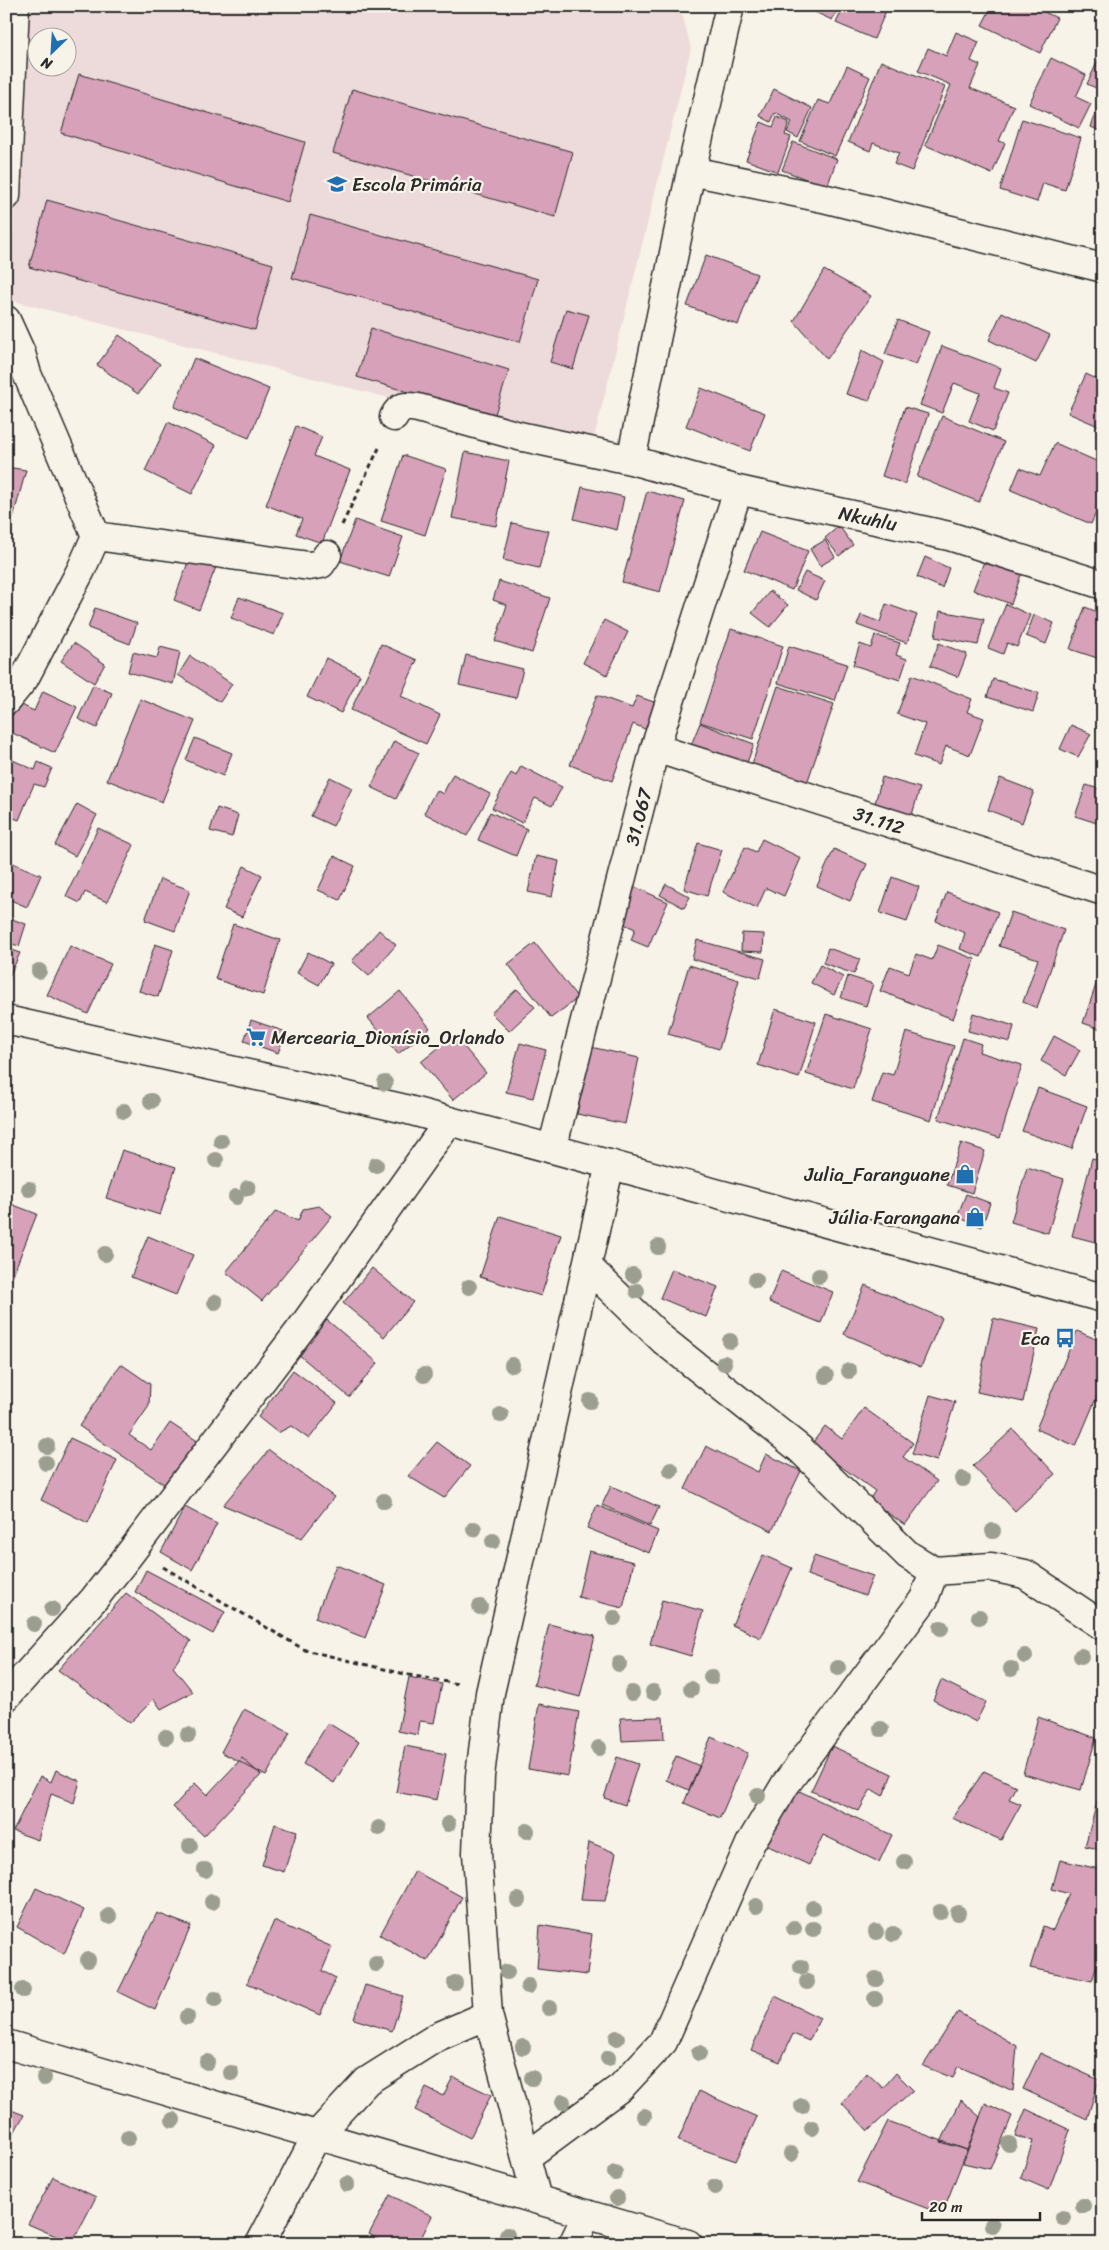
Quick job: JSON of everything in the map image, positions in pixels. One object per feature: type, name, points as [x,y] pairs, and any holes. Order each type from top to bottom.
[{"type":"street","points":[[6,196],[15,6]]},
{"type":"street","points":[[630,460],[691,171],[730,6]]},
{"type":"street","points":[[691,171],[823,198],[1103,268]]},
{"type":"street","points":[[6,320],[96,536],[81,570],[24,679],[6,701]]},
{"type":"street","name":"Nkuhlu","points":[[394,417],[399,408],[407,406],[519,436],[630,460],[738,490],[949,536],[1103,585]]},
{"type":"street","name":"31.067","points":[[552,1149],[655,748],[738,490]]},
{"type":"street","points":[[96,536],[309,566],[321,564],[327,555]]},
{"type":"street","name":"31.112","points":[[655,748],[1103,891]]},
{"type":"street","points":[[6,1020],[392,1106],[1103,1298]]},
{"type":"street","points":[[6,1697],[94,1600],[304,1325],[449,1121]]},
{"type":"street","points":[[537,2199],[488,2015],[477,1853],[480,1776],[490,1693],[610,1164]]},
{"type":"street","points":[[588,1267],[663,1340],[800,1449],[908,1555],[934,1571],[991,1567],[1025,1574],[1103,1626]]},
{"type":"street","points":[[526,2157],[621,2087],[663,2042],[750,1844],[785,1785],[924,1599],[934,1571]]},
{"type":"street","points":[[260,2244],[317,2135],[367,2081],[437,2037],[488,2015]]},
{"type":"street","points":[[6,2044],[688,2244]]},
{"type":"street","points":[[573,2244],[587,2214]]},
{"type":"path","points":[[327,555],[394,417]]},
{"type":"path","points":[[132,1549],[305,1650],[409,1675],[444,1680],[490,1693]]},
{"type":"shaded area","name":"Escola Primária","points":[[25,6],[675,6],[683,17],[691,48],[591,450],[10,300]]},
{"type":"building","points":[[802,6],[839,6],[832,20]]},
{"type":"building","points":[[844,6],[888,6],[874,39],[836,23]]},
{"type":"building","points":[[992,6],[1037,6],[1036,8],[1057,18],[1040,53],[982,25]]},
{"type":"building","points":[[956,32],[979,42],[971,61],[980,65],[970,88],[1014,106],[999,141],[1005,143],[992,174],[925,145],[951,85],[918,71],[928,48],[946,56]]},
{"type":"building","points":[[1103,52],[1103,91],[1087,84]]},
{"type":"building","points":[[1051,58],[1086,75],[1076,97],[1091,104],[1079,128],[1029,104]]},
{"type":"building","points":[[881,61],[945,87],[912,171],[894,164],[899,153],[873,143],[870,151],[848,142]]},
{"type":"building","points":[[847,66],[870,77],[835,156],[800,141],[818,100],[830,104]]},
{"type":"building","points":[[79,74],[305,142],[288,202],[61,133]]},
{"type":"building","points":[[352,89],[573,152],[555,217],[333,153]]},
{"type":"building","points":[[774,89],[812,108],[798,138],[787,132],[792,122],[775,113],[771,122],[760,116]]},
{"type":"building","points":[[1099,103],[1103,105],[1103,132],[1091,127]]},
{"type":"building","points":[[777,117],[789,122],[785,135],[791,137],[778,172],[746,160],[761,122],[773,127]]},
{"type":"building","points":[[1022,119],[1081,138],[1065,190],[1043,183],[1037,202],[1000,190]]},
{"type":"building","points":[[793,142],[837,159],[827,187],[782,170]]},
{"type":"building","points":[[47,200],[273,264],[255,330],[29,267]]},
{"type":"building","points":[[310,215],[538,279],[520,342],[292,278]]},
{"type":"building","points":[[706,255],[757,274],[738,325],[687,306]]},
{"type":"building","points":[[824,270],[871,296],[827,359],[794,321]]},
{"type":"building","points":[[566,309],[589,315],[573,369],[550,362]]},
{"type":"building","points":[[1002,312],[1050,335],[1036,363],[989,340]]},
{"type":"building","points":[[898,320],[929,332],[916,365],[885,354]]},
{"type":"building","points":[[371,328],[509,370],[494,417],[357,377]]},
{"type":"building","points":[[119,335],[160,364],[138,394],[97,365]]},
{"type":"building","points":[[942,346],[1001,368],[994,388],[1008,393],[993,431],[969,421],[980,393],[954,383],[942,413],[920,405]]},
{"type":"building","points":[[862,350],[884,362],[869,401],[846,394]]},
{"type":"building","points":[[194,358],[269,389],[249,438],[174,407]]},
{"type":"building","points":[[1086,374],[1103,382],[1103,428],[1068,413]]},
{"type":"building","points":[[701,388],[765,413],[750,451],[686,426]]},
{"type":"building","points":[[905,407],[928,414],[905,484],[882,476]]},
{"type":"building","points":[[942,416],[1004,442],[979,502],[917,477]]},
{"type":"building","points":[[168,422],[216,445],[192,494],[145,471]]},
{"type":"building","points":[[296,426],[322,437],[314,456],[350,470],[322,543],[296,534],[302,519],[266,505]]},
{"type":"building","points":[[1055,443],[1103,464],[1103,497],[1091,524],[1011,490],[1020,468],[1040,476]]},
{"type":"building","points":[[465,452],[509,461],[496,526],[452,518]]},
{"type":"building","points":[[403,455],[446,469],[425,535],[381,521]]},
{"type":"building","points":[[6,467],[26,470],[6,544]]},
{"type":"building","points":[[582,487],[624,497],[617,530],[574,519]]},
{"type":"building","points":[[647,491],[685,501],[660,592],[622,582]]},
{"type":"building","points":[[355,520],[403,537],[389,577],[340,561]]},
{"type":"building","points":[[512,523],[549,531],[539,568],[503,560]]},
{"type":"building","points":[[839,526],[853,545],[839,556],[825,538]]},
{"type":"building","points":[[760,532],[808,551],[792,590],[744,570]]},
{"type":"building","points":[[825,540],[835,557],[820,566],[810,549]]},
{"type":"building","points":[[190,557],[216,567],[199,610],[174,600]]},
{"type":"building","points":[[925,557],[949,568],[942,588],[917,577]]},
{"type":"building","points":[[985,559],[1022,572],[1011,604],[973,590]]},
{"type":"building","points":[[805,572],[825,581],[816,600],[796,590]]},
{"type":"building","points":[[499,581],[550,598],[532,653],[495,641],[507,605],[493,600]]},
{"type":"building","points":[[770,591],[788,605],[770,627],[752,613]]},
{"type":"building","points":[[239,597],[283,613],[274,635],[231,618]]},
{"type":"building","points":[[886,604],[917,615],[907,643],[857,625],[861,615],[880,622]]},
{"type":"building","points":[[1006,604],[1030,615],[1017,647],[1007,643],[1003,654],[988,648]]},
{"type":"building","points":[[1085,607],[1103,614],[1101,631],[1103,631],[1103,660],[1070,649]]},
{"type":"building","points":[[95,608],[137,623],[130,644],[88,628]]},
{"type":"building","points":[[940,611],[984,619],[978,645],[935,637]]},
{"type":"building","points":[[1034,615],[1054,623],[1046,644],[1026,636]]},
{"type":"building","points":[[604,620],[628,632],[607,675],[583,663]]},
{"type":"building","points":[[731,629],[783,646],[753,739],[700,722]]},
{"type":"building","points":[[875,635],[900,643],[896,655],[907,659],[900,680],[853,665],[860,644],[871,648]]},
{"type":"building","points":[[74,643],[105,664],[94,683],[61,661]]},
{"type":"building","points":[[939,643],[967,654],[958,677],[930,666]]},
{"type":"building","points":[[381,644],[417,660],[401,696],[440,715],[426,744],[351,710]]},
{"type":"building","points":[[789,646],[847,664],[835,701],[778,683]]},
{"type":"building","points":[[160,647],[180,652],[173,684],[128,672],[133,652],[157,658]]},
{"type":"building","points":[[466,655],[523,669],[516,698],[459,685]]},
{"type":"building","points":[[190,656],[232,684],[220,702],[178,675]]},
{"type":"building","points":[[326,658],[360,675],[341,713],[307,697]]},
{"type":"building","points":[[912,675],[972,699],[967,712],[984,718],[970,755],[946,746],[939,765],[914,756],[925,724],[897,714]]},
{"type":"building","points":[[993,679],[1039,693],[1033,712],[987,697]]},
{"type":"building","points":[[93,685],[112,693],[97,728],[78,719]]},
{"type":"building","points":[[778,686],[834,704],[806,786],[751,767]]},
{"type":"building","points":[[43,691],[77,707],[55,753],[6,730],[6,717],[13,701],[34,711]]},
{"type":"building","points":[[597,695],[632,708],[637,696],[662,705],[652,732],[633,724],[612,781],[570,765]]},
{"type":"building","points":[[140,699],[195,721],[162,802],[107,780]]},
{"type":"building","points":[[700,723],[754,744],[746,765],[691,745]]},
{"type":"building","points":[[1071,725],[1091,734],[1078,757],[1060,749]]},
{"type":"building","points":[[195,738],[232,753],[223,776],[186,760]]},
{"type":"building","points":[[394,741],[419,753],[396,799],[371,787]]},
{"type":"building","points":[[6,757],[35,770],[38,762],[52,768],[44,787],[34,784],[19,820],[6,815]]},
{"type":"building","points":[[521,766],[562,787],[552,806],[535,798],[522,823],[492,808],[511,773],[516,776]]},
{"type":"building","points":[[453,774],[490,794],[467,836],[424,813],[436,790],[443,794]]},
{"type":"building","points":[[330,777],[352,788],[333,826],[311,816]]},
{"type":"building","points":[[882,777],[920,788],[911,818],[874,807]]},
{"type":"building","points":[[1000,778],[1034,791],[1022,823],[988,810]]},
{"type":"building","points":[[1086,785],[1103,790],[1103,825],[1075,816]]},
{"type":"building","points":[[77,804],[97,815],[75,856],[55,845]]},
{"type":"building","points":[[217,808],[238,815],[232,837],[210,831]]},
{"type":"building","points":[[490,812],[527,829],[516,856],[478,840]]},
{"type":"building","points":[[98,828],[134,845],[107,902],[85,892],[80,903],[66,896]]},
{"type":"building","points":[[762,839],[801,858],[784,896],[766,888],[757,908],[723,892],[745,847],[756,852]]},
{"type":"building","points":[[698,843],[722,850],[707,896],[684,889]]},
{"type":"building","points":[[834,849],[867,864],[850,901],[817,886]]},
{"type":"building","points":[[334,856],[355,866],[340,900],[318,890]]},
{"type":"building","points":[[536,856],[559,861],[552,897],[528,892]]},
{"type":"building","points":[[6,860],[41,875],[27,907],[6,898]]},
{"type":"building","points":[[244,866],[262,875],[242,917],[224,909]]},
{"type":"building","points":[[892,877],[919,887],[907,922],[880,913]]},
{"type":"building","points":[[160,879],[190,890],[175,931],[145,920]]},
{"type":"building","points":[[666,884],[690,897],[684,908],[660,895]]},
{"type":"building","points":[[635,887],[668,902],[648,947],[631,940],[635,929],[620,922]]},
{"type":"building","points":[[947,892],[998,912],[981,957],[960,949],[965,933],[936,921]]},
{"type":"building","points":[[1011,912],[1064,930],[1037,1008],[1023,1002],[1038,959],[999,946]]},
{"type":"building","points":[[6,917],[26,924],[19,946],[6,942]]},
{"type":"building","points":[[233,924],[280,940],[263,995],[215,979]]},
{"type":"building","points":[[379,930],[396,945],[369,976],[352,961]]},
{"type":"building","points":[[742,933],[764,934],[763,952],[741,951]]},
{"type":"building","points":[[697,940],[765,959],[760,978],[692,959]]},
{"type":"building","points":[[535,943],[578,998],[551,1018],[508,964]]},
{"type":"building","points":[[155,944],[173,950],[158,997],[139,991]]},
{"type":"building","points":[[938,945],[975,959],[953,1019],[880,991],[890,966],[909,973],[916,954],[932,960]]},
{"type":"building","points":[[70,946],[111,964],[88,1014],[47,995]]},
{"type":"building","points":[[6,947],[20,953],[9,977],[6,976]]},
{"type":"building","points":[[828,948],[860,959],[854,974],[823,963]]},
{"type":"building","points":[[308,952],[331,964],[319,985],[297,973]]},
{"type":"building","points":[[1103,964],[1103,1030],[1083,1023]]},
{"type":"building","points":[[689,965],[739,980],[719,1049],[668,1034]]},
{"type":"building","points":[[820,965],[843,977],[834,995],[811,983]]},
{"type":"building","points":[[848,976],[873,984],[866,1006],[841,998]]},
{"type":"building","points":[[517,989],[535,1007],[509,1031],[491,1013]]},
{"type":"building","points":[[400,991],[430,1028],[398,1054],[368,1018]]},
{"type":"building","points":[[775,1009],[816,1022],[799,1078],[758,1065]]},
{"type":"building","points":[[973,1013],[1014,1026],[1010,1042],[968,1031]]},
{"type":"building","points":[[826,1014],[872,1029],[853,1089],[806,1074]]},
{"type":"building","points":[[251,1020],[286,1032],[278,1053],[244,1041]]},
{"type":"building","points":[[906,1032],[954,1046],[931,1120],[872,1102],[882,1072],[893,1075]]},
{"type":"building","points":[[454,1035],[486,1073],[453,1100],[421,1062]]},
{"type":"building","points":[[1054,1036],[1080,1050],[1066,1075],[1041,1061]]},
{"type":"building","points":[[963,1038],[981,1044],[979,1052],[1022,1065],[1000,1138],[938,1119]]},
{"type":"building","points":[[520,1043],[546,1050],[533,1098],[506,1092]]},
{"type":"building","points":[[591,1047],[639,1058],[625,1124],[577,1114]]},
{"type":"building","points":[[1038,1088],[1087,1106],[1072,1149],[1022,1131]]},
{"type":"building","points":[[961,1143],[985,1151],[972,1193],[947,1185]]},
{"type":"building","points":[[122,1150],[176,1167],[160,1215],[106,1198]]},
{"type":"building","points":[[1092,1158],[1103,1161],[1103,1244],[1072,1236]]},
{"type":"building","points":[[1027,1167],[1064,1179],[1048,1233],[1011,1222]]},
{"type":"building","points":[[966,1194],[990,1203],[982,1227],[957,1217]]},
{"type":"building","points":[[6,1202],[37,1214],[10,1282],[6,1281]]},
{"type":"building","points":[[319,1206],[332,1216],[262,1301],[226,1272],[276,1211],[298,1221],[303,1209]]},
{"type":"building","points":[[500,1216],[561,1235],[541,1296],[480,1277]]},
{"type":"building","points":[[148,1236],[193,1255],[176,1295],[131,1277]]},
{"type":"building","points":[[372,1268],[413,1302],[384,1337],[343,1303]]},
{"type":"building","points":[[672,1269],[718,1287],[706,1317],[660,1298]]},
{"type":"building","points":[[781,1271],[833,1292],[821,1323],[769,1302]]},
{"type":"building","points":[[865,1285],[942,1318],[921,1367],[844,1334]]},
{"type":"building","points":[[993,1318],[1039,1329],[1023,1402],[977,1392]]},
{"type":"building","points":[[327,1320],[378,1363],[349,1397],[298,1354]]},
{"type":"building","points":[[1077,1331],[1103,1342],[1103,1382],[1076,1446],[1036,1429]]},
{"type":"building","points":[[121,1364],[150,1384],[149,1406],[129,1435],[151,1450],[170,1423],[199,1442],[168,1487],[79,1426]]},
{"type":"building","points":[[293,1370],[337,1403],[309,1439],[291,1426],[278,1433],[258,1417]]},
{"type":"building","points":[[930,1395],[955,1402],[937,1461],[912,1454]]},
{"type":"building","points":[[864,1408],[913,1443],[903,1457],[937,1481],[905,1525],[869,1500],[875,1491],[811,1445],[825,1426],[842,1439]]},
{"type":"building","points":[[1013,1429],[1055,1474],[1015,1511],[973,1466]]},
{"type":"building","points":[[70,1438],[117,1460],[88,1523],[41,1500]]},
{"type":"building","points":[[437,1442],[470,1466],[444,1498],[408,1476]]},
{"type":"building","points":[[706,1446],[758,1472],[766,1454],[801,1471],[772,1531],[685,1489]]},
{"type":"building","points":[[269,1450],[334,1497],[302,1538],[223,1505]]},
{"type":"building","points":[[611,1486],[659,1507],[650,1526],[602,1505]]},
{"type":"building","points":[[597,1505],[658,1531],[649,1553],[587,1528]]},
{"type":"building","points":[[185,1507],[217,1524],[192,1570],[161,1552]]},
{"type":"building","points":[[589,1551],[634,1562],[623,1608],[578,1597]]},
{"type":"building","points":[[763,1555],[792,1568],[761,1638],[732,1625]]},
{"type":"building","points":[[814,1556],[873,1576],[865,1596],[807,1575]]},
{"type":"building","points":[[336,1565],[386,1585],[365,1638],[315,1618]]},
{"type":"building","points":[[146,1570],[225,1612],[213,1634],[135,1592]]},
{"type":"building","points":[[126,1593],[191,1641],[173,1667],[193,1692],[161,1709],[154,1699],[130,1723],[58,1670]]},
{"type":"building","points":[[662,1600],[703,1611],[691,1656],[650,1644]]},
{"type":"building","points":[[549,1624],[595,1636],[580,1697],[534,1685]]},
{"type":"building","points":[[409,1677],[442,1684],[434,1723],[420,1721],[418,1735],[398,1731]]},
{"type":"building","points":[[941,1680],[986,1702],[976,1722],[933,1700]]},
{"type":"building","points":[[539,1704],[579,1712],[568,1776],[528,1769]]},
{"type":"building","points":[[244,1709],[290,1733],[266,1776],[221,1752]]},
{"type":"building","points":[[663,1717],[664,1739],[622,1741],[620,1718]]},
{"type":"building","points":[[1038,1717],[1096,1738],[1081,1790],[1023,1774]]},
{"type":"building","points":[[328,1723],[359,1742],[334,1783],[303,1764]]},
{"type":"building","points":[[711,1737],[748,1753],[720,1818],[684,1803]]},
{"type":"building","points":[[405,1746],[446,1754],[437,1800],[396,1792]]},
{"type":"building","points":[[832,1746],[892,1774],[883,1796],[871,1789],[859,1811],[811,1791]]},
{"type":"building","points":[[676,1756],[700,1766],[689,1790],[666,1780]]},
{"type":"building","points":[[617,1757],[638,1764],[625,1805],[604,1798]]},
{"type":"building","points":[[242,1758],[261,1775],[204,1836],[173,1807],[195,1783],[207,1795]]},
{"type":"building","points":[[56,1770],[80,1781],[74,1803],[51,1794],[38,1840],[13,1831],[40,1776],[51,1782]]},
{"type":"building","points":[[984,1771],[1016,1786],[1009,1799],[1021,1804],[1001,1840],[952,1818]]},
{"type":"building","points":[[1103,1781],[1103,1850],[1085,1846]]},
{"type":"building","points":[[793,1788],[892,1835],[879,1862],[823,1835],[809,1865],[766,1845]]},
{"type":"building","points":[[275,1824],[297,1831],[284,1872],[262,1865]]},
{"type":"building","points":[[589,1842],[616,1853],[605,1901],[581,1900]]},
{"type":"building","points":[[1060,1860],[1103,1870],[1103,1946],[1092,1981],[1030,1968],[1043,1926],[1053,1930],[1069,1894],[1052,1889]]},
{"type":"building","points":[[6,1868],[13,1870],[6,1893]]},
{"type":"building","points":[[415,1871],[462,1897],[428,1961],[380,1935]]},
{"type":"building","points":[[36,1888],[84,1910],[64,1954],[17,1927]]},
{"type":"building","points":[[157,1913],[191,1926],[155,2010],[118,1992]]},
{"type":"building","points":[[274,1921],[332,1947],[322,1971],[336,1978],[320,2015],[247,1983]]},
{"type":"building","points":[[540,1925],[592,1934],[587,1975],[537,1969]]},
{"type":"building","points":[[365,1985],[403,1996],[392,2031],[354,2019]]},
{"type":"building","points":[[775,1996],[820,2018],[809,2041],[793,2034],[780,2062],[751,2050]]},
{"type":"building","points":[[958,2012],[1017,2046],[1013,2091],[958,2066],[953,2078],[923,2066]]},
{"type":"building","points":[[1040,2053],[1099,2080],[1087,2119],[1023,2089]]},
{"type":"building","points":[[867,2073],[883,2088],[896,2073],[913,2090],[868,2131],[842,2103]]},
{"type":"building","points":[[453,2077],[491,2095],[470,2138],[415,2110],[426,2088],[443,2096]]},
{"type":"building","points":[[699,2091],[757,2117],[736,2161],[678,2141]]},
{"type":"building","points":[[961,2100],[980,2117],[967,2150],[941,2142]]},
{"type":"building","points":[[985,2103],[1012,2116],[990,2169],[963,2163]]},
{"type":"building","points":[[6,2108],[24,2115],[11,2138],[6,2136]]},
{"type":"building","points":[[1026,2109],[1070,2130],[1049,2190],[1021,2178],[1033,2141],[1015,2136]]},
{"type":"building","points":[[888,2121],[967,2150],[942,2214],[857,2182]]},
{"type":"building","points":[[1103,2145],[1103,2164],[1095,2162]]},
{"type":"building","points":[[53,2177],[96,2197],[72,2243],[28,2224]]},
{"type":"building","points":[[390,2195],[432,2216],[418,2244],[386,2244],[369,2234]]},
{"type":"building","points":[[612,2239],[627,2244],[610,2244]]},
{"type":"place","name":"Escola Primária","points":[[337,184]]},
{"type":"place","name":"Mercearia_Dionísio_Orlando","points":[[256,1037]]},
{"type":"place","name":"Julia_Faranguane","points":[[965,1174]]},
{"type":"place","name":"Júlia Farangana","points":[[975,1217]]},
{"type":"place","name":"Eca","points":[[1065,1338]]}]
